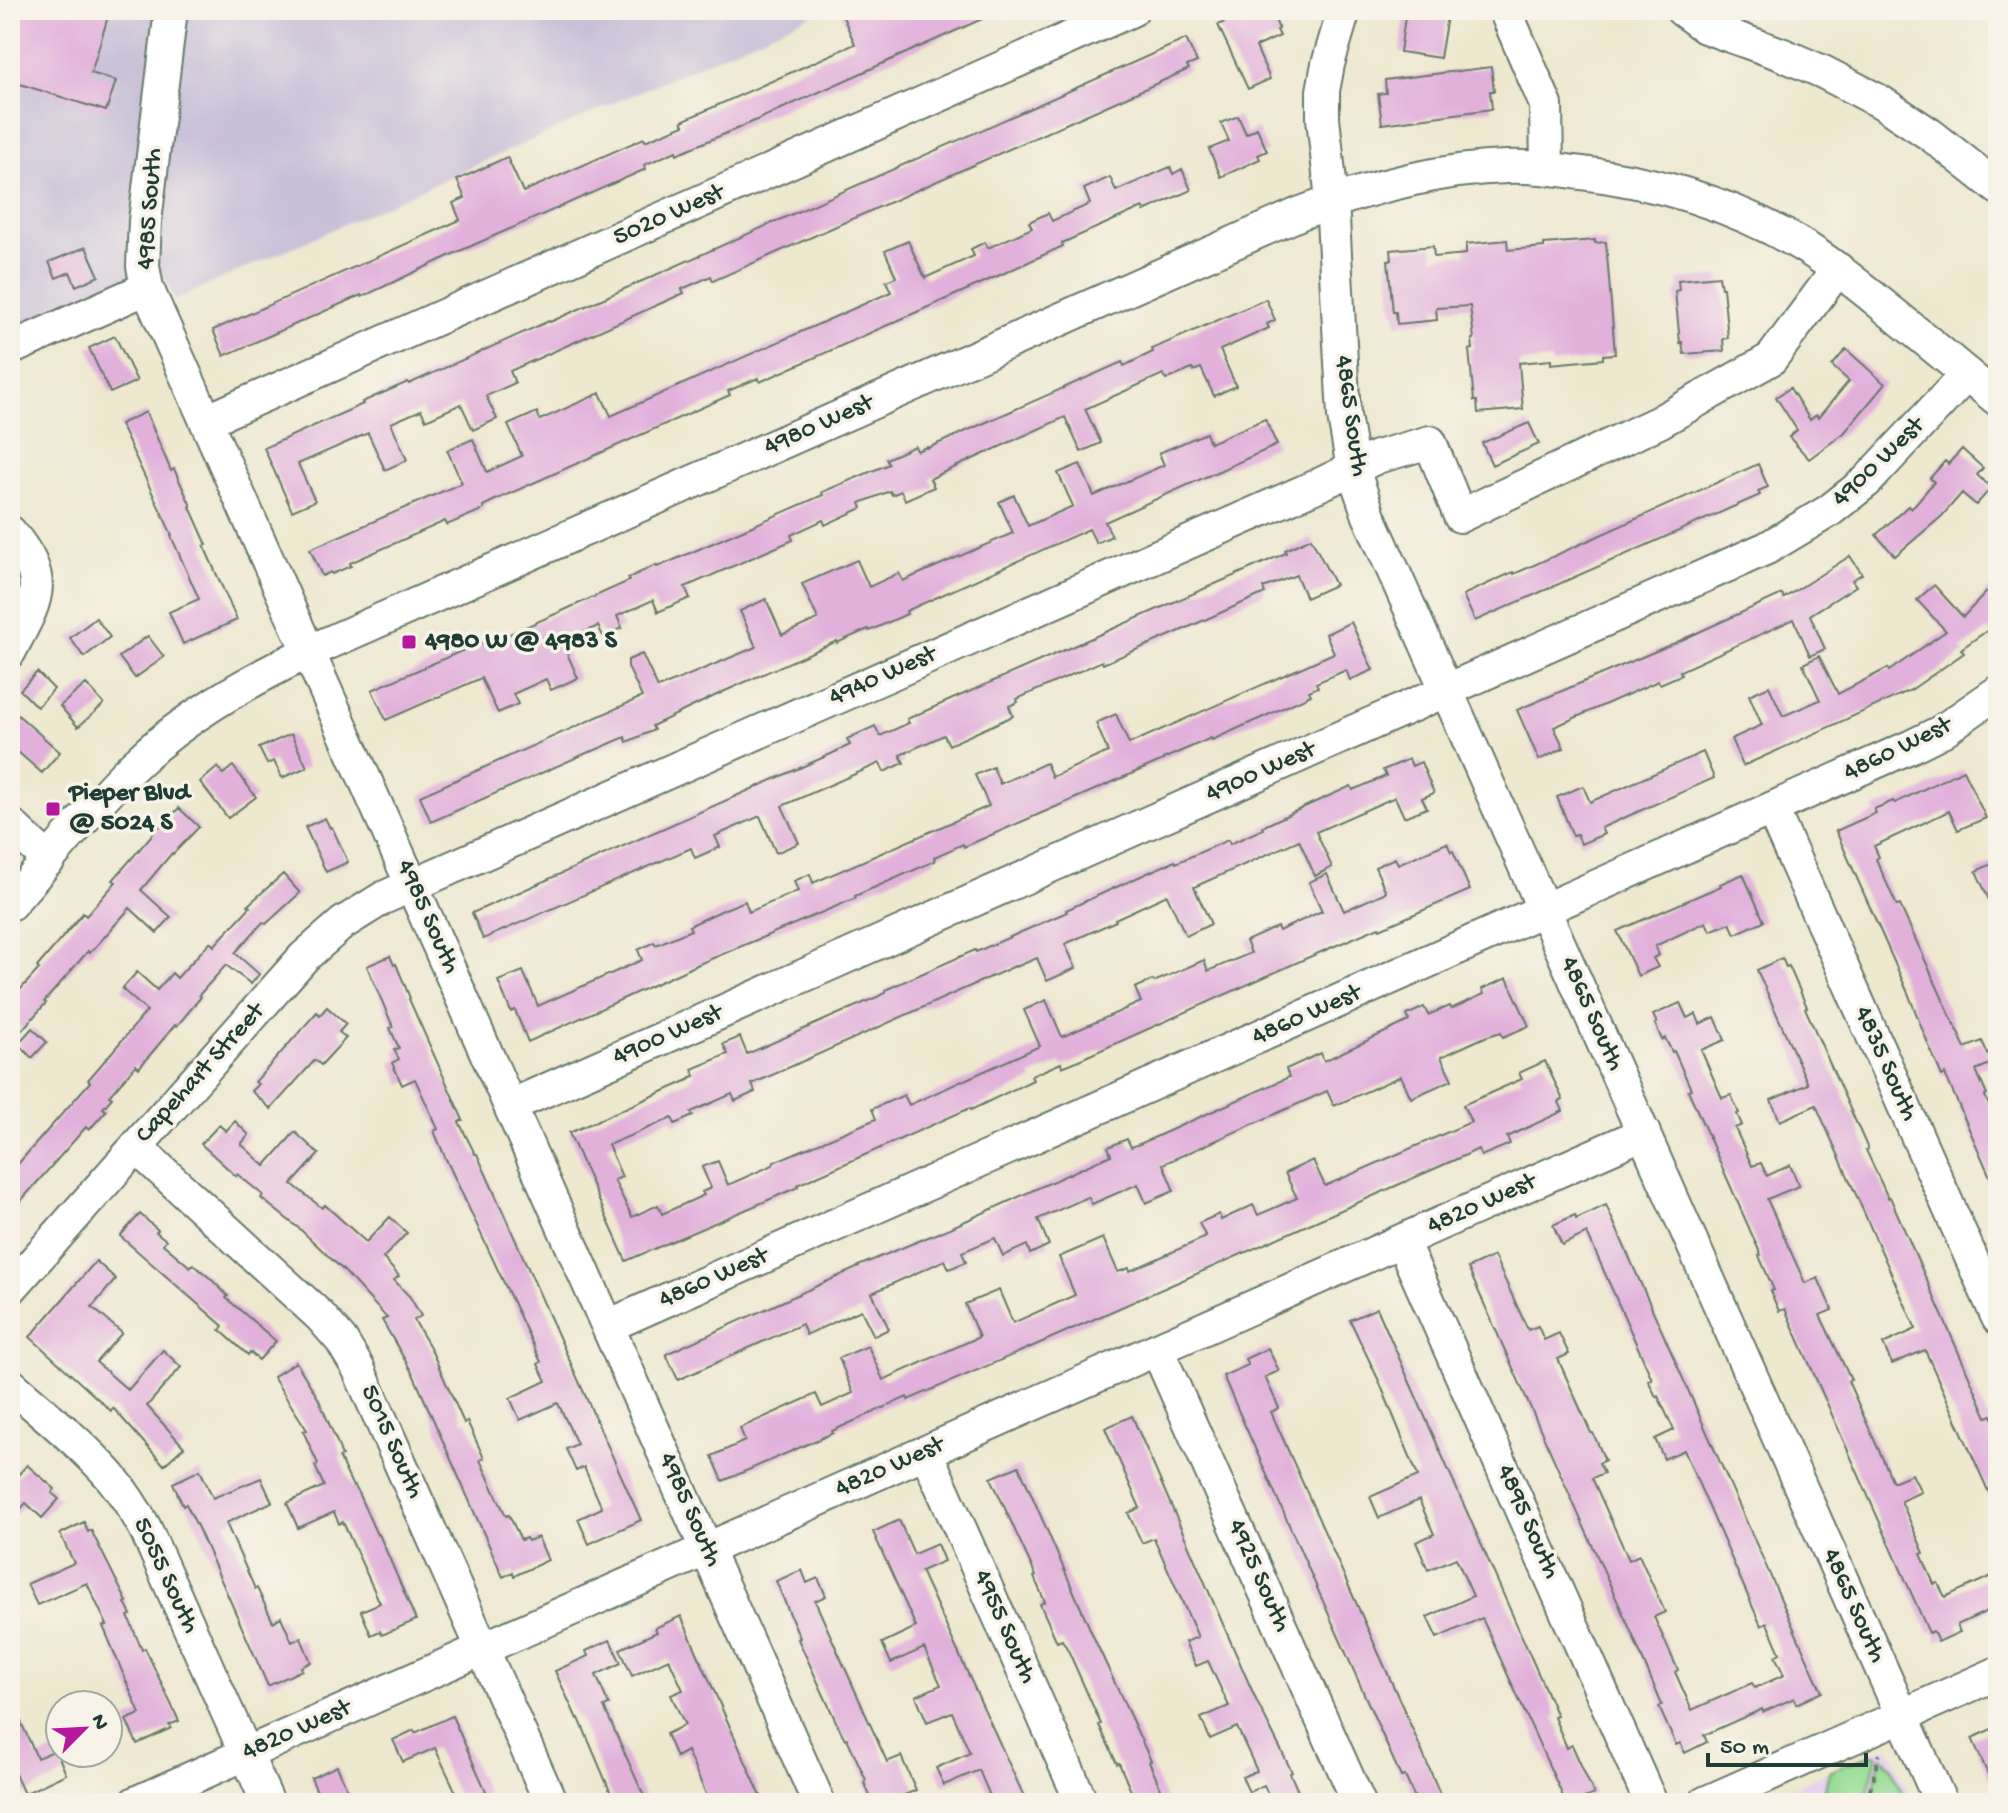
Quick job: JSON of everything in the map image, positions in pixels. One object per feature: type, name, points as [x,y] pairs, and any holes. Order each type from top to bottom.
[{"type":"street","name":"4985 South","points":[[171,10],[145,221],[143,266],[147,288],[819,1803]]},
{"type":"street","name":"5020 West","points":[[206,421],[1132,10]]},
{"type":"street","name":"4865 South","points":[[1344,10],[1328,64],[1323,91],[1323,118],[1332,201],[1344,416],[1353,469],[1369,516],[1941,1803]]},
{"type":"street","points":[[1505,10],[1546,105],[1547,168]]},
{"type":"street","points":[[1682,10],[1705,27],[1781,54],[1881,102],[1931,135],[1998,188]]},
{"type":"street","name":"4980 West","points":[[10,904],[134,765],[175,730],[239,687],[308,652],[1301,213],[1371,189],[1470,169],[1547,168],[1606,175],[1707,200],[1769,227],[1838,269],[1998,400]]},
{"type":"street","name":"4940 West","points":[[413,885],[1377,457],[1430,442],[1460,516],[1659,422],[1771,359],[1838,269]]},
{"type":"street","points":[[10,349],[147,288]]},
{"type":"street","name":"4900 West","points":[[510,1106],[1767,548],[1829,511],[1867,481],[1967,374]]},
{"type":"street","points":[[10,532],[26,551],[37,580],[34,604],[10,651]]},
{"type":"street","name":"4860 West","points":[[608,1326],[1545,911],[1994,706]]},
{"type":"street","name":"4835 South","points":[[1772,809],[1998,1318]]},
{"type":"street","points":[[10,824],[49,860]]},
{"type":"street","name":"Capehart Street","points":[[10,1289],[304,957],[343,923],[383,898],[413,885]]},
{"type":"street","name":"4820 West","points":[[135,1803],[1644,1133]]},
{"type":"street","name":"5015 South","points":[[136,1147],[280,1277],[341,1340],[358,1368],[551,1803]]},
{"type":"street","name":"4895 South","points":[[1402,1241],[1651,1803]]},
{"type":"street","name":"4925 South","points":[[1157,1349],[1359,1803]]},
{"type":"street","name":"5055 South","points":[[10,1384],[87,1453],[129,1500],[145,1528],[268,1803]]},
{"type":"street","name":"4955 South","points":[[926,1452],[1082,1803]]},
{"type":"street","points":[[1705,1803],[1998,1673]]},
{"type":"path","points":[[1867,1803],[1880,1751]]},
{"type":"shaded area","points":[[10,10],[822,10],[175,300],[164,277],[10,338]]},
{"type":"shaded area","points":[[1888,1746],[1913,1803],[1760,1803]]},
{"type":"green space","points":[[1869,1755],[1877,1755],[1865,1803],[1816,1803],[1822,1800],[1829,1772]]},
{"type":"green space","points":[[1881,1757],[1892,1768],[1907,1803],[1870,1803]]},
{"type":"building","points":[[10,10],[110,10],[91,73],[116,81],[106,111],[10,81]]},
{"type":"building","points":[[840,10],[1002,10],[741,127],[644,165],[646,169],[224,356],[213,330],[460,220],[453,203],[465,198],[457,180],[507,157],[523,192],[644,138],[645,141],[684,125],[682,121],[855,44]]},
{"type":"building","points":[[1251,10],[1271,10],[1280,36],[1256,47],[1270,79],[1248,89],[1218,25]]},
{"type":"building","points":[[1406,10],[1448,10],[1440,58],[1400,52]]},
{"type":"building","points":[[1186,39],[1197,62],[1187,66],[1189,69],[713,281],[711,276],[682,289],[684,293],[510,371],[515,383],[486,396],[497,419],[473,430],[461,404],[426,420],[421,410],[391,423],[407,460],[385,470],[368,433],[298,464],[315,501],[292,511],[264,448]]},
{"type":"building","points":[[1491,67],[1494,91],[1490,91],[1492,109],[1382,124],[1378,94],[1386,93],[1385,80]]},
{"type":"building","points":[[1238,116],[1246,134],[1257,128],[1267,151],[1258,155],[1260,159],[1221,177],[1209,149],[1229,141],[1221,123]]},
{"type":"building","points":[[1170,167],[1173,174],[1182,169],[1191,190],[1144,211],[1143,207],[1062,243],[1063,246],[1000,275],[760,382],[758,378],[728,391],[730,395],[493,501],[483,506],[484,509],[447,525],[445,521],[350,563],[351,566],[322,576],[310,549],[462,483],[447,450],[473,439],[487,472],[522,456],[508,425],[537,412],[540,420],[600,393],[611,416],[891,292],[886,281],[896,277],[885,251],[908,241],[925,278],[974,256],[971,249],[985,242],[988,248],[1032,228],[1029,222],[1048,213],[1052,221],[1090,204],[1084,189],[1110,177],[1116,191]]},
{"type":"building","points":[[1507,240],[1508,250],[1544,247],[1544,244],[1606,242],[1615,354],[1603,355],[1603,359],[1551,364],[1551,360],[1519,363],[1523,409],[1478,413],[1469,350],[1473,349],[1474,339],[1470,306],[1436,308],[1437,320],[1397,324],[1388,260],[1392,260],[1391,250],[1433,246],[1434,257],[1466,254],[1466,244]]},
{"type":"building","points":[[86,247],[99,276],[76,286],[70,272],[56,278],[49,262]]},
{"type":"building","points":[[1719,276],[1728,338],[1723,339],[1724,351],[1684,354],[1680,343],[1675,291],[1679,290],[1678,280]]},
{"type":"building","points":[[1266,299],[1275,320],[1267,324],[1269,328],[1220,350],[1236,386],[1214,396],[1201,368],[1166,380],[1163,374],[1085,409],[1101,443],[1081,452],[1065,417],[930,479],[934,487],[905,500],[901,491],[892,495],[890,491],[860,503],[862,508],[825,525],[823,520],[791,535],[793,540],[685,587],[690,598],[658,612],[653,600],[617,616],[622,628],[603,636],[598,626],[562,642],[578,678],[551,690],[546,679],[513,694],[518,704],[498,713],[481,678],[386,720],[372,690],[482,642],[484,645],[629,581],[628,578],[656,565],[667,563],[823,495],[822,492],[889,464],[886,459],[915,446],[917,451],[928,448],[1122,362],[1124,366],[1153,352],[1152,349]]},
{"type":"building","points":[[115,336],[137,381],[110,393],[89,348]]},
{"type":"building","points":[[1846,349],[1885,384],[1844,433],[1809,459],[1789,437],[1797,430],[1776,397],[1790,388],[1810,420],[1816,415],[1818,418],[1849,381],[1832,366]]},
{"type":"building","points":[[146,412],[171,471],[174,469],[191,506],[207,545],[204,546],[237,620],[183,644],[169,612],[199,599],[120,424]]},
{"type":"building","points":[[1265,419],[1277,445],[1105,522],[1112,536],[1096,543],[1089,529],[906,611],[907,614],[869,631],[837,641],[725,691],[652,726],[654,730],[627,742],[625,737],[591,751],[431,822],[420,796],[642,697],[628,667],[628,660],[642,654],[658,688],[756,647],[740,611],[766,599],[782,635],[818,619],[802,584],[857,560],[869,587],[899,573],[903,581],[1013,533],[999,502],[1014,495],[1028,526],[1073,506],[1058,473],[1080,464],[1094,496],[1164,465],[1159,453],[1206,433],[1210,443]]},
{"type":"building","points":[[1529,423],[1539,444],[1492,465],[1482,443]]},
{"type":"building","points":[[1962,449],[1983,468],[1977,475],[1991,488],[1976,505],[1962,493],[1942,516],[1895,556],[1876,535],[1908,506],[1911,509],[1934,482],[1930,478],[1945,461],[1948,464]]},
{"type":"building","points":[[1758,464],[1768,487],[1758,491],[1760,495],[1475,621],[1463,595]]},
{"type":"building","points":[[1311,538],[1335,585],[1306,598],[1296,575],[1263,588],[1265,593],[1017,699],[1018,702],[1009,706],[1013,716],[949,745],[944,735],[900,755],[904,763],[884,772],[880,763],[782,806],[799,843],[776,853],[760,816],[715,836],[720,847],[695,858],[691,848],[483,939],[472,913],[831,754],[850,745],[847,739],[875,726],[880,736],[909,723],[907,719],[1286,553],[1285,550]]},
{"type":"building","points":[[1850,556],[1862,574],[1852,580],[1856,586],[1810,615],[1825,649],[1810,656],[1794,619],[1680,671],[1681,675],[1660,684],[1658,681],[1554,727],[1564,748],[1539,760],[1517,710],[1782,594],[1784,598]]},
{"type":"building","points":[[1998,580],[1998,639],[1988,630],[1961,649],[1964,653],[1911,690],[1743,766],[1731,739],[1762,725],[1749,695],[1769,686],[1783,716],[1820,700],[1803,664],[1819,656],[1838,694],[1888,668],[1889,671],[1946,631],[1917,600],[1934,585],[1963,617]]},
{"type":"building","points":[[96,618],[110,637],[84,657],[70,638]]},
{"type":"building","points":[[1351,622],[1373,670],[1350,680],[1346,670],[1316,683],[1318,687],[1309,691],[1311,695],[1259,719],[964,847],[963,844],[934,857],[935,861],[856,898],[699,964],[528,1042],[515,1010],[511,1012],[498,981],[523,971],[538,1006],[642,960],[638,950],[691,930],[689,926],[725,909],[745,901],[749,912],[798,891],[794,881],[810,874],[813,883],[989,806],[975,775],[993,767],[1000,784],[1046,763],[1052,777],[1108,752],[1096,723],[1116,714],[1129,744],[1334,653],[1326,634]]},
{"type":"building","points":[[148,636],[164,657],[135,678],[119,657]]},
{"type":"building","points":[[37,672],[54,689],[37,707],[20,690]]},
{"type":"building","points":[[86,684],[104,704],[78,727],[60,706]]},
{"type":"building","points":[[10,708],[60,752],[42,773],[10,745]]},
{"type":"building","points":[[291,734],[307,767],[282,778],[274,761],[267,764],[259,748]]},
{"type":"building","points":[[1703,752],[1714,778],[1601,828],[1604,834],[1581,844],[1577,834],[1573,836],[1557,797],[1583,786],[1590,802]]},
{"type":"building","points":[[1409,759],[1412,766],[1421,762],[1434,793],[1422,798],[1427,808],[1404,817],[1395,797],[1316,832],[1332,867],[1315,876],[1299,840],[1194,887],[1211,924],[1186,936],[1167,895],[1065,944],[1076,968],[1047,981],[1037,958],[1015,966],[752,1084],[755,1092],[735,1101],[732,1094],[691,1112],[693,1116],[675,1124],[672,1118],[608,1145],[622,1177],[614,1180],[632,1217],[658,1205],[662,1214],[704,1195],[702,1192],[711,1188],[702,1167],[718,1161],[728,1185],[876,1119],[872,1109],[904,1095],[909,1105],[1040,1046],[1024,1010],[1046,1000],[1062,1037],[1141,1002],[1135,988],[1153,980],[1204,960],[1208,971],[1251,953],[1246,941],[1277,927],[1279,931],[1322,911],[1309,882],[1327,874],[1344,911],[1386,892],[1375,867],[1395,858],[1398,864],[1447,843],[1470,890],[1307,958],[1072,1063],[1062,1067],[1061,1063],[1031,1076],[1033,1080],[971,1110],[626,1261],[569,1133],[691,1079],[695,1076],[692,1069],[728,1054],[723,1044],[740,1037],[747,1054],[975,950],[1067,912],[1154,870],[1228,840],[1230,844],[1351,786],[1353,790],[1386,776],[1383,770]]},
{"type":"building","points":[[233,766],[256,797],[228,818],[200,782],[218,767],[223,774]]},
{"type":"building","points":[[1963,770],[1986,818],[1958,830],[1949,811],[1874,846],[1879,857],[1876,859],[1897,906],[1900,905],[1965,1048],[1982,1041],[1992,1063],[1976,1070],[1998,1125],[1998,1195],[1945,1074],[1942,1076],[1836,831],[1876,813],[1874,809],[1893,801],[1895,803]]},
{"type":"building","points":[[179,808],[199,827],[141,890],[171,917],[157,933],[130,908],[90,953],[88,951],[22,1030],[10,1020],[10,1001],[83,913],[86,916],[162,823]]},
{"type":"building","points":[[325,818],[348,862],[326,872],[305,827]]},
{"type":"building","points":[[1998,861],[1998,920],[1976,871]]},
{"type":"building","points":[[283,874],[300,893],[266,924],[263,922],[235,953],[259,974],[251,984],[226,965],[177,1026],[109,1096],[112,1098],[103,1108],[106,1111],[89,1130],[86,1127],[10,1213],[10,1173],[147,1011],[122,989],[137,972],[157,990],[172,973],[177,978],[210,942],[214,946],[250,907],[248,905]]},
{"type":"building","points":[[1743,874],[1764,921],[1735,934],[1730,923],[1710,931],[1706,922],[1655,946],[1659,955],[1653,958],[1658,967],[1638,976],[1617,931]]},
{"type":"building","points":[[390,956],[463,1120],[459,1122],[477,1154],[641,1520],[589,1544],[578,1519],[602,1508],[584,1467],[576,1471],[566,1449],[577,1444],[558,1403],[520,1420],[510,1398],[546,1381],[538,1364],[541,1362],[445,1157],[434,1131],[438,1129],[415,1079],[402,1085],[392,1063],[399,1059],[394,1050],[399,1048],[367,966]]},
{"type":"building","points":[[1782,958],[1786,967],[1789,966],[1866,1150],[1890,1197],[1987,1417],[1992,1415],[1998,1428],[1998,1513],[1925,1350],[1892,1364],[1883,1344],[1916,1329],[1816,1105],[1780,1121],[1771,1100],[1808,1084],[1757,970]]},
{"type":"building","points":[[1507,978],[1529,1026],[1503,1037],[1501,1032],[1485,1037],[1441,1057],[1452,1080],[1411,1098],[1401,1076],[1334,1106],[1327,1091],[1163,1164],[1174,1191],[1146,1203],[1138,1184],[1092,1204],[1088,1197],[1038,1219],[1049,1245],[1030,1254],[1027,1245],[1003,1256],[995,1238],[962,1252],[966,1262],[949,1269],[945,1260],[872,1293],[889,1329],[874,1336],[861,1310],[806,1335],[802,1324],[678,1380],[666,1354],[1111,1155],[1108,1147],[1127,1139],[1131,1147],[1142,1143],[1289,1077],[1286,1069],[1321,1053],[1324,1061],[1409,1021],[1407,1015],[1424,1007],[1428,1015],[1449,1006],[1451,1009],[1484,994],[1482,989]]},
{"type":"building","points":[[1680,1003],[1687,1018],[1696,1014],[1700,1024],[1715,1017],[1725,1040],[1701,1050],[1722,1098],[1731,1095],[1739,1113],[1742,1125],[1735,1128],[1752,1166],[1761,1163],[1767,1176],[1790,1165],[1799,1186],[1767,1199],[1805,1283],[1818,1278],[1832,1310],[1820,1315],[1893,1482],[1912,1474],[1921,1492],[1901,1501],[1934,1584],[1938,1583],[1945,1597],[1998,1573],[1998,1606],[1957,1625],[1960,1632],[1938,1642],[1933,1631],[1929,1633],[1785,1309],[1779,1311],[1770,1291],[1774,1290],[1761,1255],[1688,1090],[1691,1089],[1674,1051],[1665,1038],[1662,1040],[1655,1024],[1653,1015]]},
{"type":"building","points":[[327,1007],[346,1024],[339,1032],[346,1038],[321,1065],[315,1060],[271,1109],[251,1091],[258,1084],[255,1082],[317,1012],[320,1015]]},
{"type":"building","points":[[32,1028],[47,1042],[32,1058],[18,1044]]},
{"type":"building","points":[[1545,1061],[1563,1100],[1559,1102],[1563,1111],[1507,1137],[1510,1144],[1481,1156],[1478,1149],[1031,1347],[908,1400],[907,1397],[723,1481],[712,1456],[745,1441],[740,1428],[816,1394],[822,1407],[853,1393],[839,1358],[868,1346],[883,1380],[979,1337],[965,1304],[999,1290],[1013,1323],[1075,1295],[1059,1257],[1103,1238],[1118,1272],[1129,1268],[1130,1271],[1206,1237],[1199,1223],[1219,1214],[1221,1220],[1253,1205],[1258,1215],[1297,1198],[1285,1173],[1313,1160],[1325,1186],[1471,1122],[1463,1105],[1522,1079],[1519,1073]]},
{"type":"building","points":[[235,1121],[249,1135],[241,1144],[265,1166],[295,1132],[319,1154],[292,1184],[322,1208],[325,1205],[366,1242],[390,1217],[407,1233],[383,1258],[399,1276],[394,1280],[410,1297],[421,1316],[414,1320],[430,1347],[464,1423],[467,1421],[484,1458],[480,1460],[506,1516],[509,1515],[521,1540],[538,1537],[548,1560],[514,1576],[513,1572],[503,1577],[414,1376],[382,1320],[387,1318],[302,1231],[201,1144],[219,1125],[226,1131]]},
{"type":"building","points":[[1606,1205],[1822,1692],[1796,1704],[1794,1698],[1763,1712],[1762,1709],[1704,1735],[1707,1742],[1685,1753],[1680,1743],[1676,1745],[1633,1636],[1468,1268],[1494,1256],[1528,1330],[1538,1326],[1544,1340],[1559,1333],[1569,1354],[1558,1359],[1605,1460],[1599,1463],[1604,1473],[1592,1478],[1629,1560],[1639,1555],[1665,1612],[1654,1617],[1692,1710],[1752,1683],[1755,1688],[1784,1675],[1775,1656],[1780,1653],[1767,1623],[1761,1626],[1684,1450],[1664,1459],[1655,1439],[1674,1430],[1648,1380],[1652,1379],[1587,1233],[1562,1245],[1553,1225],[1575,1215],[1576,1219]]},
{"type":"building","points":[[140,1214],[166,1240],[163,1244],[190,1267],[193,1264],[211,1279],[228,1296],[226,1298],[276,1341],[259,1360],[250,1352],[248,1355],[220,1330],[223,1326],[120,1236]]},
{"type":"building","points":[[96,1261],[116,1279],[92,1307],[122,1333],[96,1362],[128,1390],[163,1350],[181,1367],[147,1406],[184,1447],[164,1465],[113,1408],[111,1411],[30,1337]]},
{"type":"building","points":[[1377,1308],[1557,1716],[1554,1717],[1567,1748],[1572,1745],[1594,1794],[1573,1803],[1566,1803],[1482,1618],[1437,1638],[1427,1617],[1473,1596],[1456,1558],[1428,1570],[1416,1542],[1434,1534],[1419,1500],[1379,1518],[1370,1497],[1418,1476],[1350,1320]]},
{"type":"building","points":[[1268,1348],[1279,1371],[1265,1377],[1279,1408],[1271,1412],[1444,1803],[1417,1803],[1405,1776],[1401,1777],[1223,1376],[1248,1365],[1245,1359]]},
{"type":"building","points":[[296,1362],[318,1398],[342,1456],[339,1457],[379,1534],[416,1620],[382,1635],[380,1631],[371,1635],[361,1611],[380,1603],[343,1522],[339,1524],[334,1512],[298,1528],[287,1503],[324,1486],[303,1431],[307,1430],[273,1377]]},
{"type":"building","points":[[1132,1416],[1257,1702],[1292,1772],[1303,1803],[1272,1803],[1264,1785],[1249,1792],[1242,1777],[1257,1771],[1237,1727],[1210,1739],[1201,1718],[1229,1706],[1208,1661],[1196,1666],[1185,1642],[1198,1637],[1154,1538],[1142,1543],[1128,1513],[1140,1508],[1105,1428]]},
{"type":"building","points":[[27,1465],[55,1489],[52,1493],[59,1499],[42,1518],[26,1503],[10,1521],[10,1484]]},
{"type":"building","points":[[1019,1466],[1167,1803],[1136,1803],[1068,1650],[1062,1640],[1057,1642],[1040,1604],[1045,1602],[1036,1576],[991,1478]]},
{"type":"building","points":[[200,1470],[213,1498],[261,1478],[272,1502],[226,1523],[273,1622],[281,1617],[292,1642],[301,1638],[311,1662],[301,1667],[302,1670],[268,1686],[198,1528],[186,1504],[183,1506],[173,1483]]},
{"type":"building","points":[[899,1520],[914,1554],[937,1544],[944,1561],[921,1571],[1027,1803],[993,1803],[979,1770],[944,1785],[936,1768],[970,1753],[952,1712],[927,1722],[916,1696],[941,1685],[924,1648],[891,1663],[882,1643],[916,1627],[873,1532]]},
{"type":"building","points":[[84,1522],[127,1602],[131,1615],[128,1616],[142,1650],[145,1648],[179,1721],[137,1744],[126,1720],[140,1714],[103,1626],[107,1625],[87,1583],[37,1605],[27,1584],[74,1563],[60,1534]]},
{"type":"building","points":[[802,1570],[807,1583],[818,1578],[826,1596],[815,1601],[887,1762],[901,1756],[916,1790],[887,1803],[873,1803],[847,1738],[838,1726],[798,1639],[776,1581]]},
{"type":"building","points":[[681,1616],[764,1803],[710,1803],[687,1751],[676,1757],[666,1734],[685,1725],[671,1695],[683,1690],[669,1659],[632,1676],[620,1649],[657,1632],[655,1628]]},
{"type":"building","points":[[610,1640],[621,1663],[596,1675],[609,1705],[604,1707],[647,1803],[615,1803],[579,1718],[555,1671],[588,1656],[586,1651]]},
{"type":"building","points":[[10,1697],[37,1758],[44,1755],[44,1769],[64,1769],[66,1774],[24,1794],[10,1763]]},
{"type":"building","points":[[452,1716],[490,1803],[461,1803],[435,1748],[403,1762],[393,1740]]},
{"type":"building","points":[[1998,1726],[1998,1797],[1972,1738]]},
{"type":"building","points":[[337,1766],[353,1803],[322,1803],[311,1778]]},
{"type":"place","name":"4980 W @ 4983 S","points":[[409,642]]},
{"type":"place","name":"Pieper Blvd @ 5024 S","points":[[53,809]]}]
